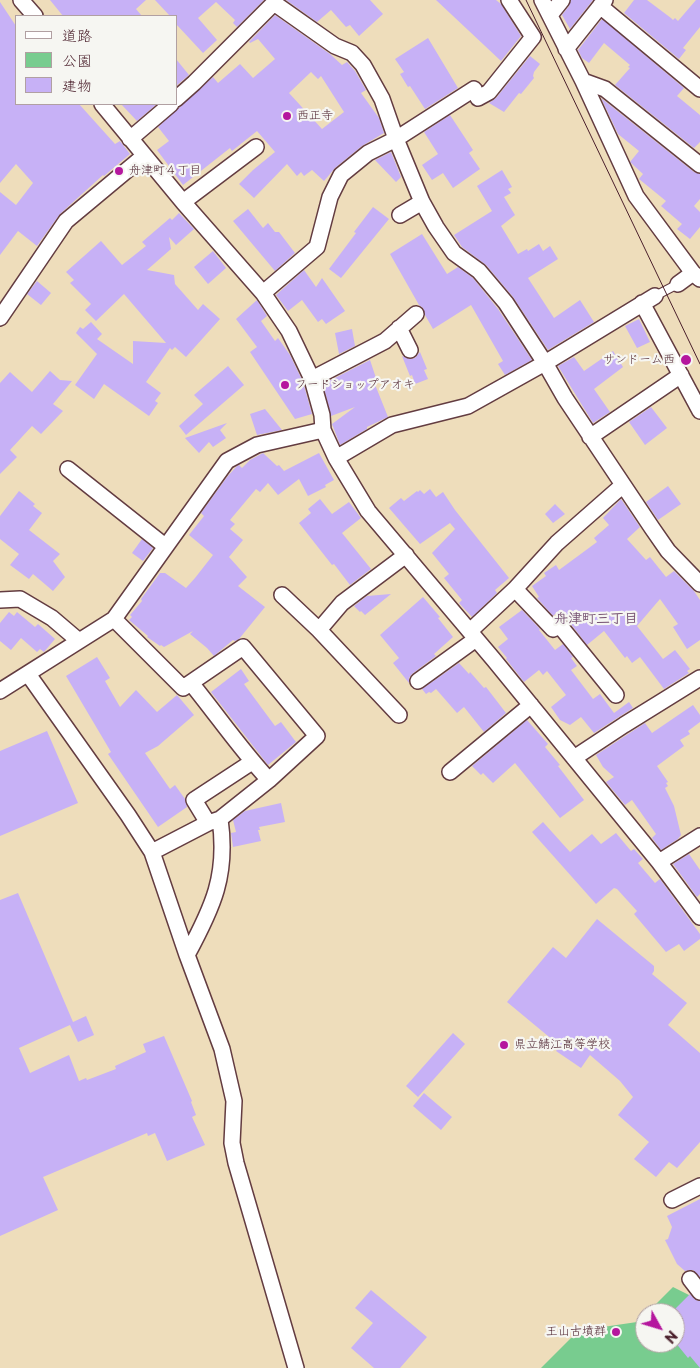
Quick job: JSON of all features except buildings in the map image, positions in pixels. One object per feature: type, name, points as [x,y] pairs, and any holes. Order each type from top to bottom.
[{"type":"street","points":[[263,292],[317,247],[330,197],[341,175],[368,153],[396,139],[474,89],[478,98],[489,92],[533,37],[509,0]]},
{"type":"street","points":[[542,0],[583,81],[636,196],[696,276],[678,284]]},
{"type":"street","points":[[550,15],[562,0]]},
{"type":"street","points":[[178,97],[194,84],[274,1],[335,46],[352,53],[364,65],[382,99],[422,202],[436,227],[454,253],[479,271],[506,303],[590,437],[668,551],[700,584]]},
{"type":"street","points":[[566,49],[602,3],[700,89]]},
{"type":"street","points":[[583,81],[605,89],[700,165]]},
{"type":"street","points":[[103,105],[182,202],[263,292],[290,331],[312,379],[322,415],[322,430],[336,458],[368,511],[531,705],[659,862],[700,917]]},
{"type":"street","points":[[130,139],[170,105]]},
{"type":"street","points":[[182,202],[256,146]]},
{"type":"street","points":[[0,318],[66,221],[144,156]]},
{"type":"street","points":[[400,215],[422,202]]},
{"type":"street","points":[[336,458],[392,425],[468,406],[545,363],[649,300],[681,375],[700,410]]},
{"type":"street","points":[[312,379],[385,341],[416,314]]},
{"type":"street","points":[[399,328],[410,350]]},
{"type":"street","points":[[590,437],[681,375]]},
{"type":"street","points":[[0,691],[114,620],[227,461],[257,445],[322,430]]},
{"type":"street","points":[[68,469],[165,546]]},
{"type":"street","points":[[418,681],[473,635],[557,543],[623,485]]},
{"type":"street","points":[[319,630],[342,603],[406,555]]},
{"type":"street","points":[[515,589],[553,629],[565,621],[616,695]]},
{"type":"street","points":[[282,595],[319,630],[399,715]]},
{"type":"street","points":[[0,600],[20,600],[52,618],[79,641]]},
{"type":"street","points":[[114,620],[183,688],[243,647],[317,736],[269,780],[214,821],[152,852]]},
{"type":"street","points":[[28,674],[152,852],[186,955],[222,1049],[234,1101],[232,1143],[236,1163],[296,1368]]},
{"type":"street","points":[[574,758],[700,678]]},
{"type":"street","points":[[191,683],[225,724],[252,762],[269,780]]},
{"type":"street","points":[[450,772],[531,705]]},
{"type":"street","points":[[186,955],[206,919],[219,887],[224,841],[214,821],[194,800],[252,762]]},
{"type":"street","points":[[659,862],[700,836]]},
{"type":"street","points":[[672,1200],[700,1186]]},
{"type":"street","points":[[690,1279],[700,1292]]},
{"type":"lane","points":[[649,300],[678,284]]},
{"type":"green space","name":"王山古墳群","points":[[673,1287],[693,1297],[700,1307],[700,1368],[541,1368],[571,1338],[603,1327],[635,1322],[635,1353],[685,1353],[685,1303],[657,1303]]},
{"type":"tram line","points":[[526,0],[700,364]]},
{"type":"place","name":"西正寺","points":[[287,116]]},
{"type":"place","name":"舟津町４丁目","points":[[119,171]]},
{"type":"place","name":"サンドーム西","points":[[686,360]]},
{"type":"place","name":"フードショップアオキ","points":[[285,385]]},
{"type":"place","name":"県立鯖江高等学校","points":[[504,1045]]},
{"type":"place","name":"王山古墳群","points":[[616,1332]]},
{"type":"district","name":"舟津町三丁目","points":[[596,619]]}]
